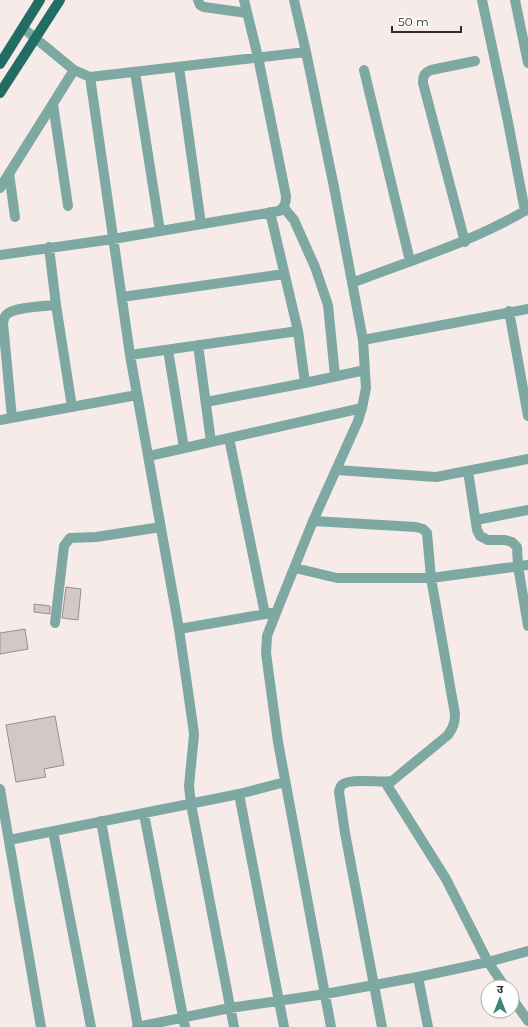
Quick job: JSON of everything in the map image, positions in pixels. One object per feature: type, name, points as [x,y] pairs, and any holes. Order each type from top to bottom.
[{"type":"main road","points":[[0,63],[40,0]]},
{"type":"main road","points":[[0,93],[60,0]]},
{"type":"street","points":[[198,0],[200,5],[204,7],[247,13]]},
{"type":"street","points":[[0,255],[113,239],[279,211],[284,208],[286,196],[258,57],[244,0]]},
{"type":"street","points":[[270,614],[295,568],[313,521],[337,470],[362,408],[366,388],[364,340],[334,187],[294,0]]},
{"type":"street","points":[[352,283],[465,242],[510,220],[526,210],[482,0]]},
{"type":"street","points":[[515,0],[528,63]]},
{"type":"street","points":[[22,28],[74,70],[90,77],[306,52]]},
{"type":"street","points":[[465,242],[423,83],[423,77],[431,70],[474,61]]},
{"type":"street","points":[[178,67],[201,224]]},
{"type":"street","points":[[0,188],[74,70]]},
{"type":"street","points":[[364,70],[410,261]]},
{"type":"street","points":[[135,72],[160,231]]},
{"type":"street","points":[[90,77],[130,355],[179,629],[194,735],[190,786],[191,804],[234,1027]]},
{"type":"street","points":[[53,104],[68,206]]},
{"type":"street","points":[[9,173],[15,217]]},
{"type":"street","points":[[284,208],[294,220],[315,267],[328,306],[335,376]]},
{"type":"street","points":[[270,212],[298,331],[305,383]]},
{"type":"street","points":[[49,247],[56,305],[72,407]]},
{"type":"street","points":[[122,297],[284,274]]},
{"type":"street","points":[[12,418],[3,323],[5,316],[10,311],[18,309],[56,305]]},
{"type":"street","points":[[364,340],[528,308]]},
{"type":"street","points":[[509,312],[528,416]]},
{"type":"street","points":[[130,355],[298,331]]},
{"type":"street","points":[[198,346],[211,442]]},
{"type":"street","points":[[168,350],[184,448]]},
{"type":"street","points":[[206,402],[365,370]]},
{"type":"street","points":[[0,420],[137,395]]},
{"type":"street","points":[[149,456],[362,408]]},
{"type":"street","points":[[229,438],[270,614],[266,653],[278,742],[331,1027]]},
{"type":"street","points":[[337,470],[425,477],[444,476],[528,459]]},
{"type":"street","points":[[468,471],[477,530],[480,536],[488,540],[505,540],[512,542],[517,547],[523,566],[528,626]]},
{"type":"street","points":[[476,520],[528,510]]},
{"type":"street","points":[[313,521],[416,527],[423,529],[427,533],[431,578],[455,722],[448,735],[392,781],[350,781],[344,782],[340,786],[339,792],[345,833],[382,1027]]},
{"type":"street","points":[[55,623],[64,546],[66,541],[70,538],[76,537],[96,538],[161,527]]},
{"type":"street","points":[[295,568],[337,578],[431,578],[523,566]]},
{"type":"street","points":[[179,629],[270,614]]},
{"type":"street","points":[[9,840],[101,821],[144,814],[239,794],[285,782]]},
{"type":"street","points":[[385,782],[446,879],[488,962],[500,979]]},
{"type":"street","points":[[0,792],[41,1027]]},
{"type":"street","points":[[239,794],[284,1027]]},
{"type":"street","points":[[144,814],[184,1022]]},
{"type":"street","points":[[101,821],[138,1027],[184,1022],[230,1008],[374,986],[488,962],[528,951]]},
{"type":"street","points":[[53,831],[91,1027]]},
{"type":"street","points":[[418,977],[428,1027]]},
{"type":"street","points":[[520,1010],[528,1021]]},
{"type":"building","points":[[66,587],[81,589],[78,620],[62,618]]},
{"type":"building","points":[[34,604],[50,606],[50,614],[34,612]]},
{"type":"building","points":[[25,629],[28,649],[0,654],[0,633]]},
{"type":"building","points":[[55,716],[64,765],[44,769],[46,777],[16,782],[6,725]]}]
